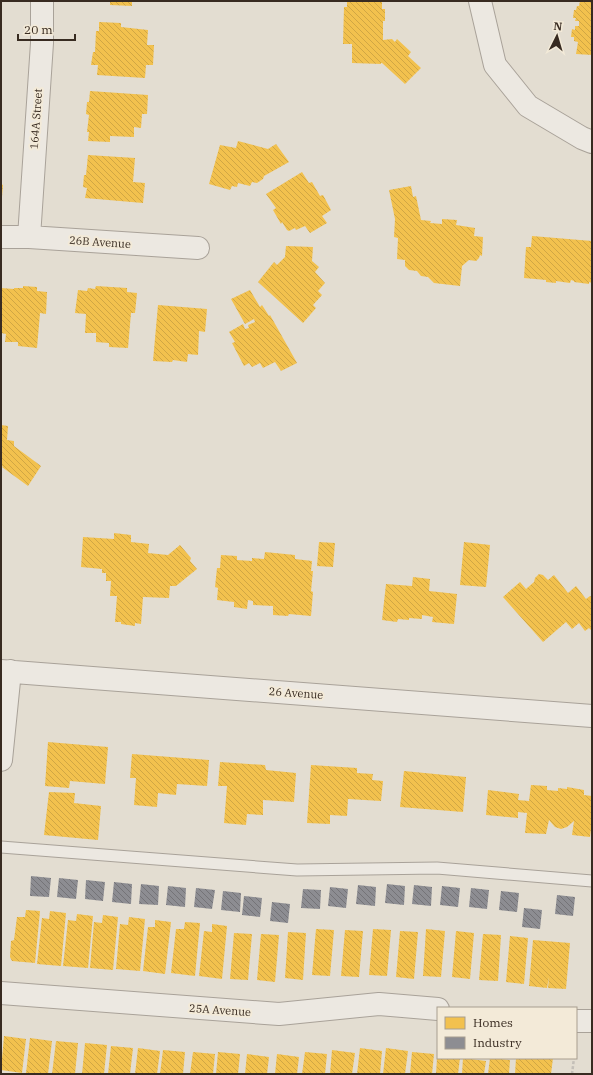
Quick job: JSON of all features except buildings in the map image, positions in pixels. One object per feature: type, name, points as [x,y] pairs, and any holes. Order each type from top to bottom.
[{"type":"street","name":"164A Street","points":[[29,237],[42,43],[42,1]]},
{"type":"street","points":[[480,1],[495,65],[528,106],[589,139]]},
{"type":"street","name":"26B Avenue","points":[[1,238],[29,237],[198,248]]},
{"type":"street","points":[[1,760],[5,671]]},
{"type":"street","name":"26 Avenue","points":[[5,671],[592,716]]},
{"type":"street","name":"25A Avenue","points":[[1,993],[279,1014],[379,1004],[437,1009]]},
{"type":"street","points":[[577,1021],[592,1021]]},
{"type":"lane","points":[[1,847],[297,870],[437,868],[592,881]]},
{"type":"path","points":[[572,1074],[574,1059]]}]
